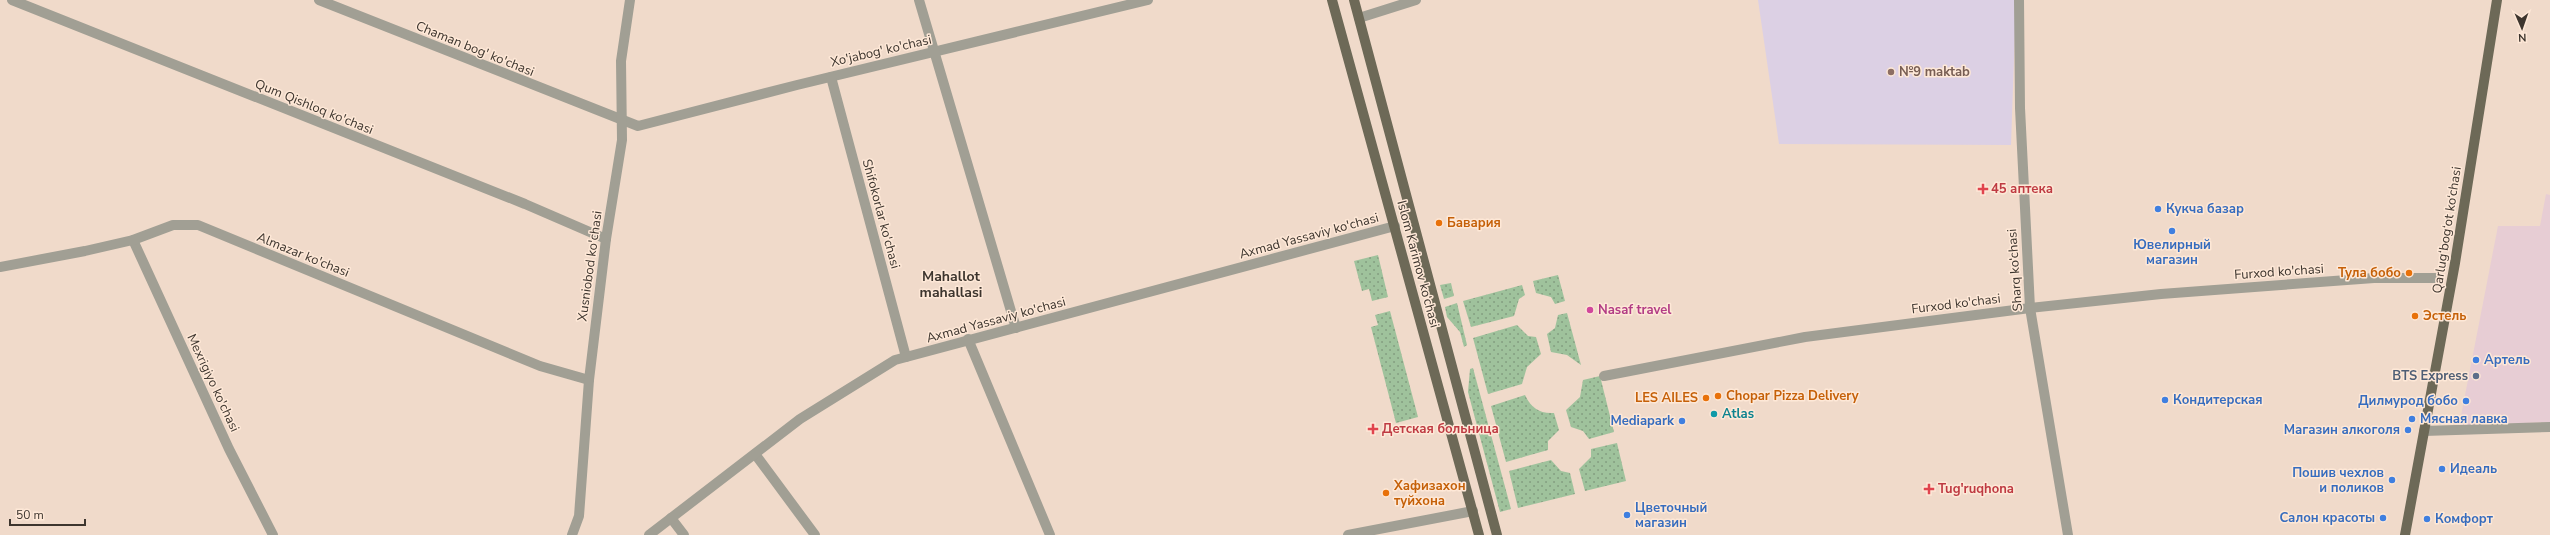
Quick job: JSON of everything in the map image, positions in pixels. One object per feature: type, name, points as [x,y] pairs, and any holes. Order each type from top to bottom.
[{"type":"main road","name":"Islom Karimov ko‘chasi","points":[[1332,0],[1479,535]]},
{"type":"main road","name":"Islom Karimov ko‘chasi","points":[[1354,0],[1497,535]]},
{"type":"main road","name":"Qarlug‘bog‘ot ko‘chasi","points":[[2405,535],[2455,263],[2497,0]]},
{"type":"street","name":"Qum Qishloq ko'chasi","points":[[12,0],[518,202],[606,239]]},
{"type":"street","name":"Chaman bog' ko'chasi","points":[[319,0],[622,120]]},
{"type":"street","name":"Xusniobod ko'chasi","points":[[572,535],[579,516],[589,380],[606,239],[622,140],[621,61],[630,0]]},
{"type":"street","points":[[919,0],[1016,328]]},
{"type":"street","name":"Xo'jabog' ko'chasi","points":[[622,120],[638,126],[831,77],[1148,0]]},
{"type":"street","points":[[1359,18],[1416,0]]},
{"type":"street","name":"Sharq ko‘chasi","points":[[2019,0],[2020,108],[2030,308],[2068,535]]},
{"type":"street","name":"Shifokorlar ko'chasi","points":[[831,77],[906,357]]},
{"type":"street","name":"Almazar ko'chasi","points":[[0,267],[85,251],[133,240],[173,225],[198,225],[540,366],[589,380]]},
{"type":"street","name":"Axmad Yassaviy ko'chasi","points":[[650,535],[800,419],[895,360],[968,339],[1016,328],[1395,226]]},
{"type":"street","name":"Mexrigiyo ko'chasi","points":[[133,240],[229,448],[273,535]]},
{"type":"street","name":"Furxod ko'chasi","points":[[1604,376],[1805,337],[2030,308],[2162,294],[2359,279],[2435,278]]},
{"type":"street","points":[[968,339],[1050,535]]},
{"type":"street","points":[[2424,431],[2550,427]]},
{"type":"street","points":[[755,454],[815,535]]},
{"type":"street","points":[[1348,535],[1473,511]]},
{"type":"street","points":[[671,518],[684,535]]},
{"type":"shaded area","name":"№9 maktab","points":[[1758,0],[2016,0],[2011,145],[1779,144]]},
{"type":"shaded area","points":[[2546,194],[2550,195],[2550,422],[2459,426],[2498,226],[2540,226]]},
{"type":"green space","points":[[1378,255],[1388,297],[1372,301],[1369,289],[1362,291],[1354,261]]},
{"type":"green space","points":[[1558,275],[1565,301],[1555,304],[1551,297],[1536,293],[1533,281]]},
{"type":"green space","points":[[1451,283],[1454,296],[1444,299],[1440,285]]},
{"type":"green space","points":[[1522,285],[1525,295],[1519,299],[1514,316],[1471,327],[1463,301]]},
{"type":"green space","points":[[1457,303],[1467,345],[1464,347],[1460,332],[1447,317],[1445,307]]},
{"type":"green space","points":[[1390,311],[1418,417],[1396,423],[1371,327],[1378,325],[1375,315]]},
{"type":"green space","points":[[1567,313],[1581,365],[1567,355],[1551,352],[1547,334],[1555,328],[1558,315]]},
{"type":"green space","points":[[1517,325],[1528,336],[1536,337],[1541,354],[1527,367],[1522,384],[1488,394],[1473,338]]},
{"type":"green space","points":[[1473,368],[1511,509],[1500,512],[1468,392],[1470,369]]},
{"type":"green space","points":[[1600,376],[1614,432],[1589,439],[1583,431],[1571,427],[1566,410],[1580,397],[1583,380]]},
{"type":"green space","points":[[1525,395],[1527,400],[1536,409],[1554,413],[1559,430],[1548,441],[1548,450],[1506,462],[1491,406]]},
{"type":"green space","points":[[1617,443],[1626,481],[1585,491],[1579,469],[1591,457],[1591,449]]},
{"type":"green space","points":[[1551,460],[1561,471],[1570,473],[1575,494],[1518,508],[1509,471]]},
{"type":"place","name":"№9 maktab","points":[[1891,72]]},
{"type":"place","name":"45 аптека","points":[[1983,189]]},
{"type":"place","name":"Кукча базар","points":[[2158,209]]},
{"type":"place","name":"Бавария","points":[[1439,223]]},
{"type":"place","name":"Ювелирный магазин","points":[[2172,231]]},
{"type":"place","name":"Тула бобо","points":[[2409,273]]},
{"type":"place","name":"Nasaf travel","points":[[1590,310]]},
{"type":"place","name":"Эстель","points":[[2415,316]]},
{"type":"place","name":"Артель","points":[[2476,360]]},
{"type":"place","name":"BTS Express","points":[[2476,376]]},
{"type":"place","name":"Chopar Pizza Delivery","points":[[1718,396]]},
{"type":"place","name":"LES AILES","points":[[1706,398]]},
{"type":"place","name":"Кондитерская","points":[[2165,400]]},
{"type":"place","name":"Дилмурод бобо","points":[[2466,401]]},
{"type":"place","name":"Atlas","points":[[1714,414]]},
{"type":"place","name":"Мясная лавка","points":[[2412,419]]},
{"type":"place","name":"Mediapark","points":[[1682,421]]},
{"type":"place","name":"Детская больница","points":[[1373,429]]},
{"type":"place","name":"Магазин алкоголя","points":[[2408,430]]},
{"type":"place","name":"Идеаль","points":[[2442,469]]},
{"type":"place","name":"Пошив чехлов и поликов","points":[[2392,480]]},
{"type":"place","name":"Tug'ruqhona","points":[[1929,489]]},
{"type":"place","name":"Хафизахон туйхона","points":[[1386,493]]},
{"type":"place","name":"Цветочный магазин","points":[[1627,515]]},
{"type":"place","name":"Салон красоты","points":[[2383,518]]},
{"type":"place","name":"Комфорт","points":[[2427,519]]},
{"type":"district","name":"Mahallot mahallasi","points":[[951,284]]}]
